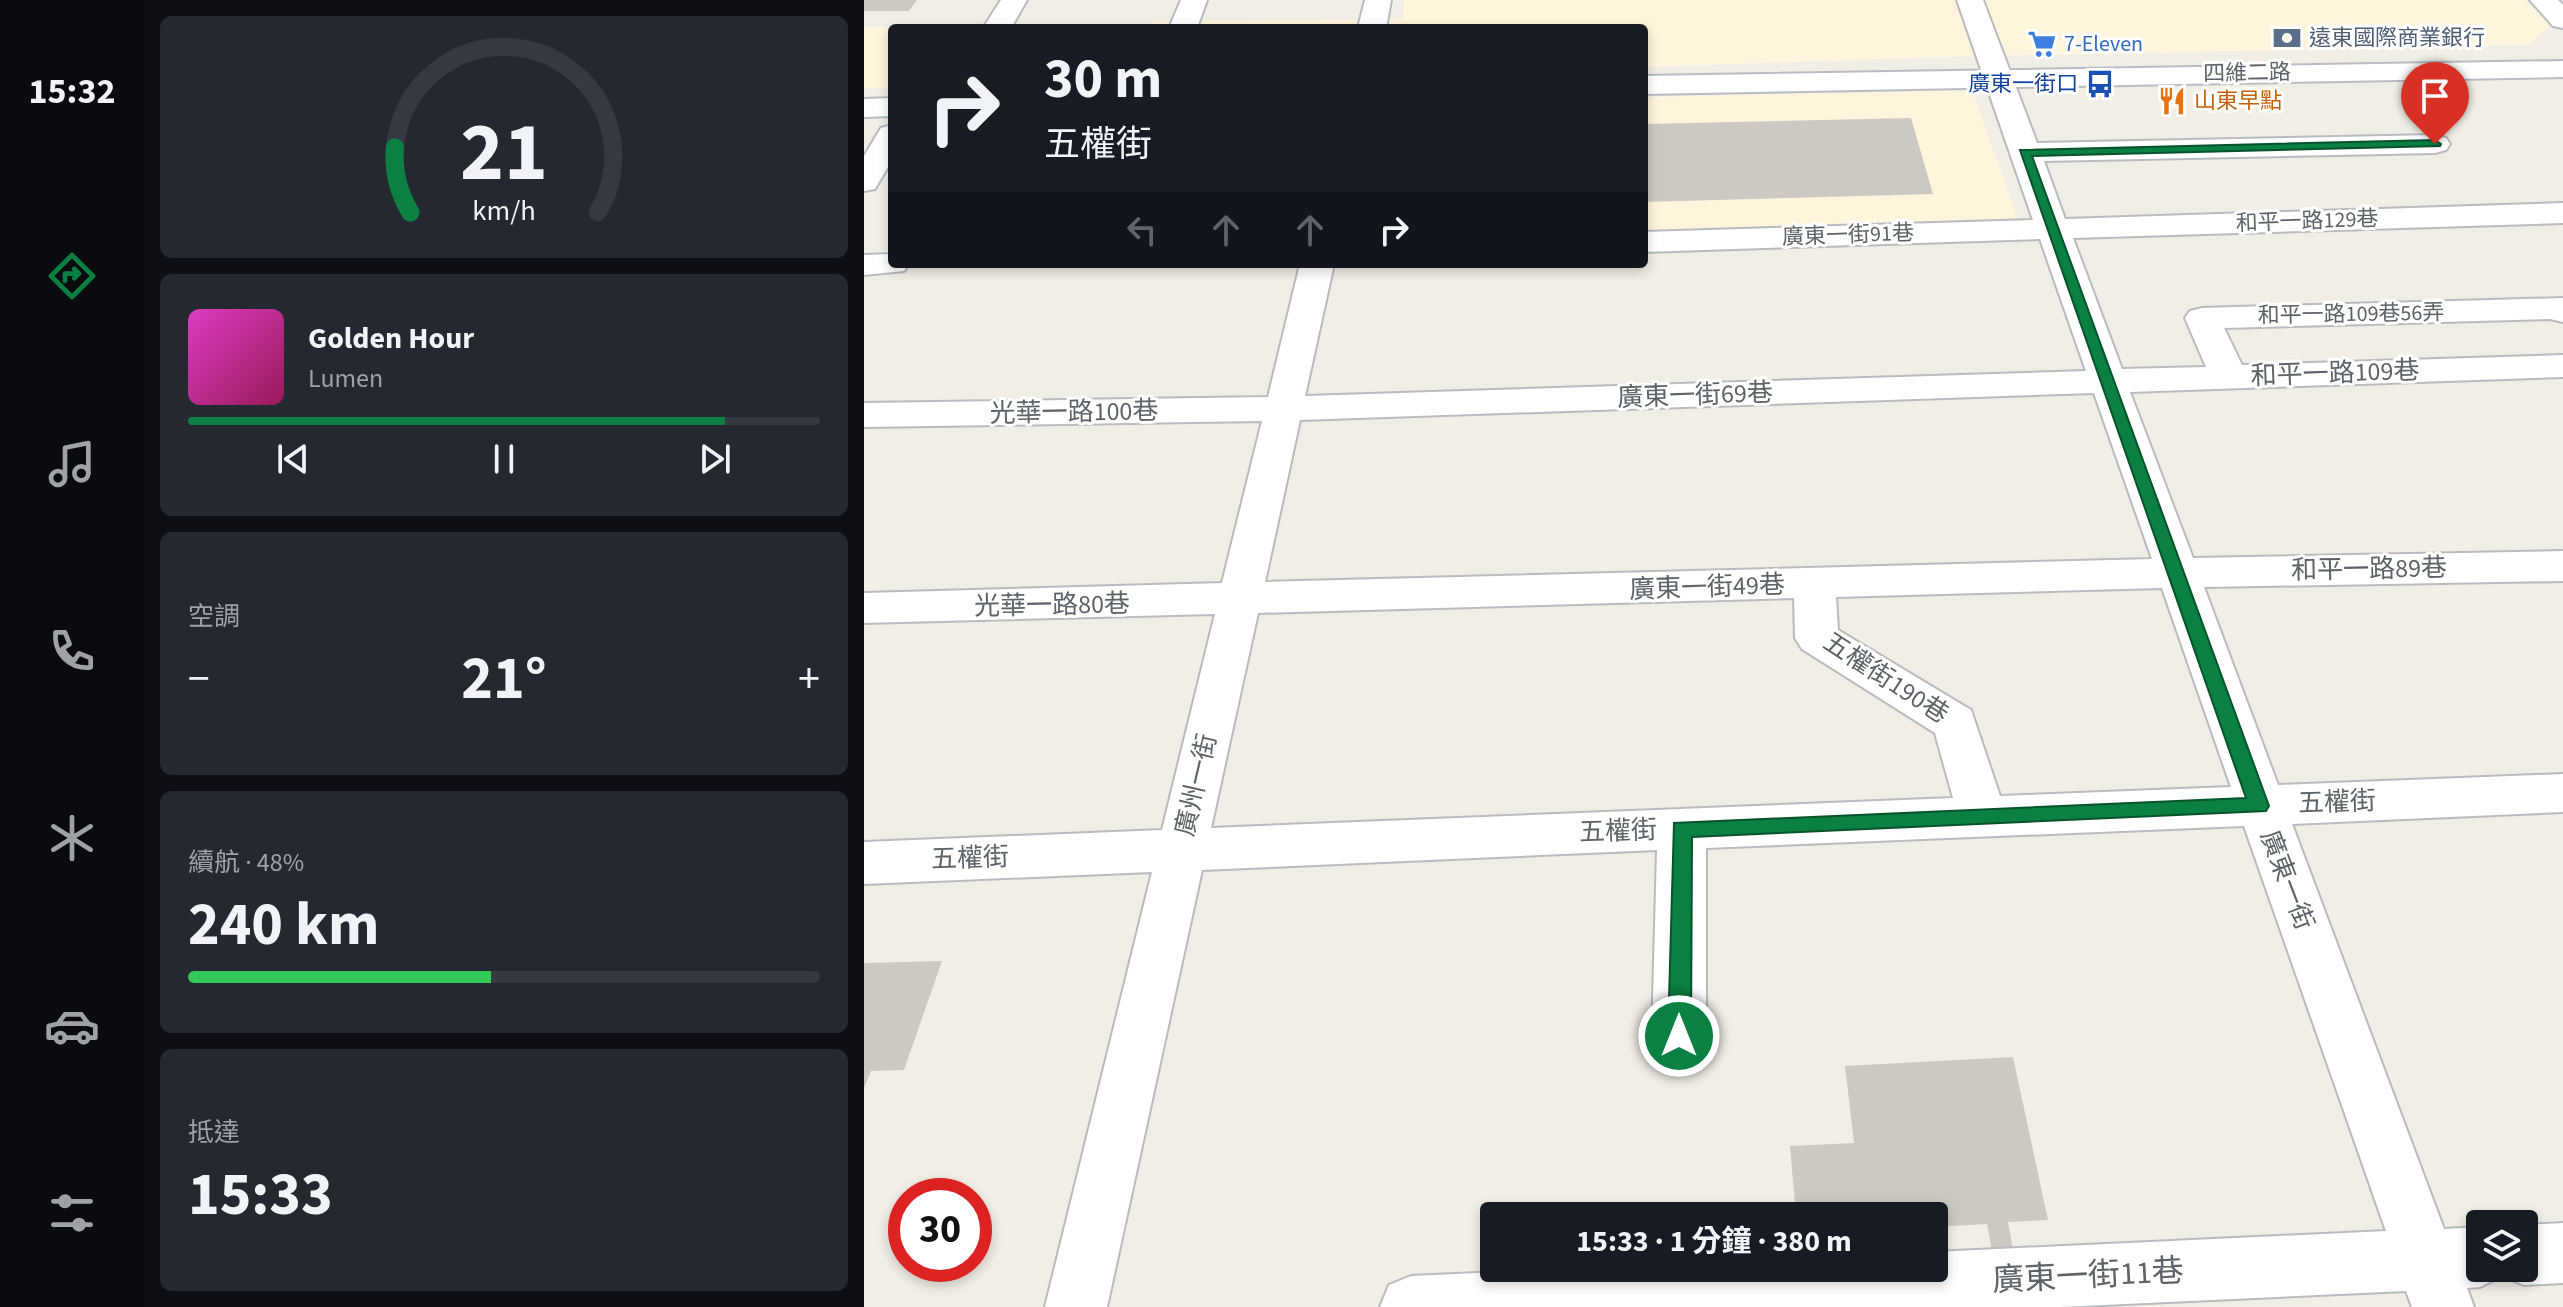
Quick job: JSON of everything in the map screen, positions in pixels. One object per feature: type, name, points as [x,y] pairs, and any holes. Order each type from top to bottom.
[{"type":"street","points":[[999,24],[1014,0]]},
{"type":"street","points":[[1185,24],[1194,0]]},
{"type":"street","points":[[1373,24],[1378,0]]},
{"type":"street","name":"廣東一街","points":[[1970,0],[2259,806],[2451,1275]]},
{"type":"street","points":[[2543,0],[2563,20]]},
{"type":"street","name":"四維二路","points":[[1648,85],[2563,69]]},
{"type":"street","points":[[864,108],[888,107]]},
{"type":"street","points":[[864,182],[888,141]]},
{"type":"street","points":[[2025,152],[2435,144]]},
{"type":"street","name":"和平一路129巷","points":[[2052,229],[2563,213]]},
{"type":"street","name":"廣東一街91巷","points":[[1648,242],[2052,229]]},
{"type":"street","points":[[864,265],[888,264]]},
{"type":"street","name":"廣州一街","points":[[1076,1307],[1316,268]]},
{"type":"street","name":"和平一路109巷56弄","points":[[2229,377],[2202,318],[2560,308],[2563,312]]},
{"type":"street","name":"和平一路109巷","points":[[2106,381],[2563,366]]},
{"type":"street","name":"廣東一街69巷","points":[[1283,409],[2106,381]]},
{"type":"street","name":"光華一路100巷","points":[[864,415],[1283,409]]},
{"type":"street","name":"和平一路89巷","points":[[2175,573],[2563,566]]},
{"type":"street","name":"廣東一街49巷","points":[[1239,601],[2175,573]]},
{"type":"street","name":"五權街190巷","points":[[1814,584],[1817,638],[1955,723],[1982,816]]},
{"type":"street","name":"光華一路80巷","points":[[864,608],[1239,601]]},
{"type":"street","name":"五權街","points":[[864,863],[2563,793]]},
{"type":"street","points":[[1679,1036],[1682,829]]},
{"type":"street","points":[[2538,1254],[2563,1253]]},
{"type":"street","name":"廣東一街11巷","points":[[1411,1307],[2451,1275]]},
{"type":"shaded area","points":[[1404,0],[2525,0],[2550,25],[2529,45],[1942,57],[1648,67],[1648,24],[1151,24],[1152,21],[1403,19]]},
{"type":"shaded area","points":[[864,27],[888,27],[888,88],[864,88]]},
{"type":"shaded area","points":[[1972,90],[2025,240],[1648,252],[1648,97]]},
{"type":"building","points":[[864,0],[917,0],[909,11],[864,11]]},
{"type":"building","points":[[1911,118],[1933,194],[1648,202],[1648,124]]},
{"type":"building","points":[[942,961],[904,1070],[871,1071],[864,1088],[864,963]]},
{"type":"building","points":[[2013,1057],[2048,1220],[2008,1222],[2014,1255],[1993,1256],[1987,1224],[1948,1226],[1948,1202],[1795,1202],[1790,1146],[1854,1143],[1845,1066]]},
{"type":"place","name":"遠東國際商業銀行","points":[[2287,38]]},
{"type":"place","name":"7-Eleven","points":[[2042,44]]},
{"type":"place","name":"廣東一街口","points":[[2100,84]]},
{"type":"place","name":"山東早點","points":[[2172,101]]},
{"type":"route","points":[[1679,1036],[1682,829],[2259,806],[2025,152],[2435,144]]}]
